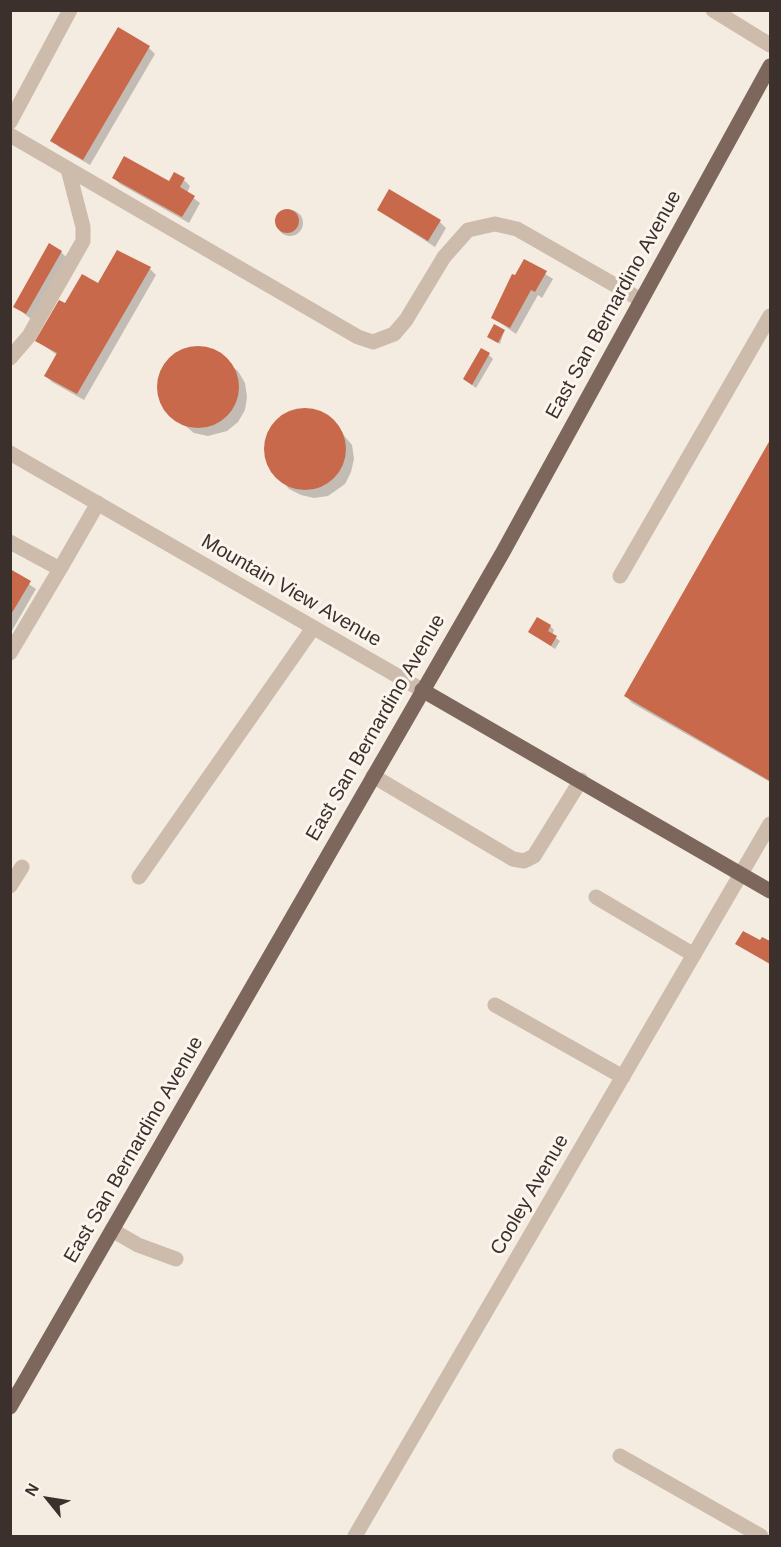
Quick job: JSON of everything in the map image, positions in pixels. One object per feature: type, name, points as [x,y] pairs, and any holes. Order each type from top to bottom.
[{"type":"main road","name":"East San Bernardino Avenue","points":[[10,1407],[503,552],[771,66]]},
{"type":"main road","name":"Mountain View Avenue","points":[[422,690],[771,891]]},
{"type":"street","points":[[10,122],[70,10]]},
{"type":"street","points":[[713,10],[771,45]]},
{"type":"street","points":[[10,135],[358,337],[373,342],[394,334],[406,320],[444,257],[468,230],[495,224],[517,229],[641,300]]},
{"type":"street","points":[[10,358],[29,336],[83,241],[83,227],[68,169]]},
{"type":"street","points":[[620,576],[771,316]]},
{"type":"street","name":"Mountain View Avenue","points":[[10,453],[422,690]]},
{"type":"street","points":[[10,653],[98,503]]},
{"type":"street","points":[[10,542],[60,569]]},
{"type":"street","points":[[140,877],[313,628]]},
{"type":"street","points":[[373,776],[513,859],[524,861],[534,856],[581,780]]},
{"type":"street","name":"Cooley Avenue","points":[[355,1536],[771,824]]},
{"type":"street","points":[[10,886],[22,867]]},
{"type":"street","points":[[596,897],[694,955]]},
{"type":"street","points":[[495,1005],[623,1077]]},
{"type":"street","points":[[112,1230],[138,1245],[176,1258]]},
{"type":"street","points":[[620,1456],[761,1536]]},
{"type":"building","points":[[118,27],[150,46],[83,160],[50,141]]},
{"type":"building","points":[[124,156],[169,181],[174,172],[185,178],[180,187],[195,196],[182,217],[112,178]]},
{"type":"building","points":[[389,189],[441,220],[428,241],[377,210]]},
{"type":"building","points":[[282,209],[292,209],[299,216],[299,226],[292,233],[282,233],[275,226],[275,216]]},
{"type":"building","points":[[49,243],[62,251],[26,314],[13,307]]},
{"type":"building","points":[[117,250],[151,267],[77,394],[44,376],[57,353],[35,341],[59,300],[65,303],[82,274],[98,283]]},
{"type":"building","points":[[524,259],[547,271],[535,292],[531,290],[510,328],[491,318],[512,274],[515,275]]},
{"type":"building","points":[[494,324],[505,330],[498,343],[487,337]]},
{"type":"building","points":[[198,346],[214,349],[227,358],[236,371],[239,387],[236,403],[227,416],[214,425],[198,428],[182,425],[169,416],[160,403],[157,387],[160,371],[169,358],[182,349]]},
{"type":"building","points":[[481,348],[490,353],[472,385],[463,379]]},
{"type":"building","points":[[305,408],[321,411],[334,420],[343,433],[346,449],[343,465],[334,478],[321,487],[305,490],[289,487],[276,478],[267,465],[264,449],[267,433],[276,420],[289,411]]},
{"type":"building","points":[[770,440],[770,781],[624,696]]},
{"type":"building","points":[[10,569],[31,581],[10,616]]},
{"type":"building","points":[[537,617],[551,625],[548,631],[557,636],[551,646],[528,632]]},
{"type":"building","points":[[743,931],[760,940],[762,937],[770,941],[770,964],[735,944]]}]
